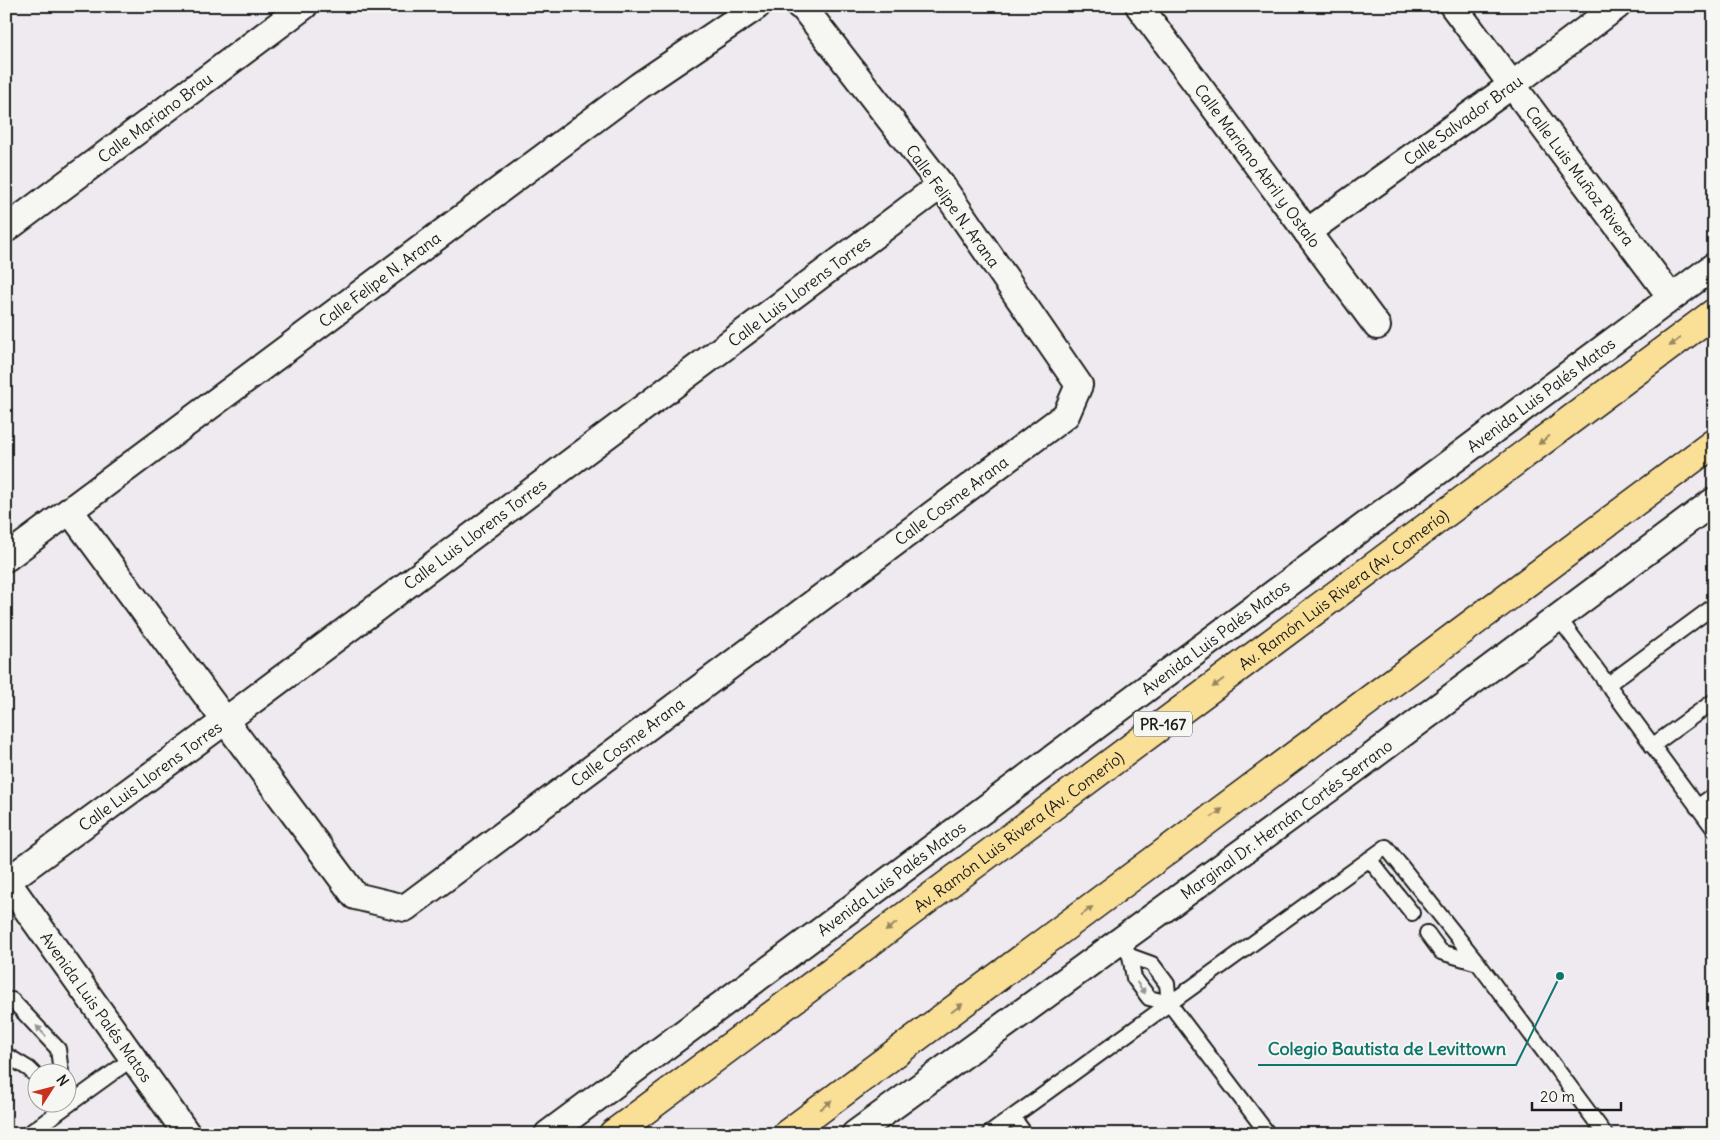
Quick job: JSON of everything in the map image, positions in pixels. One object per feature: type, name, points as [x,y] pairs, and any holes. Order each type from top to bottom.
[{"type":"main road","name":"Av. Ramón Luis Rivera (Av. Comerío)","points":[[613,1134],[1714,313]]},
{"type":"main road","points":[[787,1134],[1714,443]]},
{"type":"street","name":"Calle Mariano Brau","points":[[6,229],[304,6]]},
{"type":"street","name":"Calle Felipe N. Arana","points":[[6,558],[639,86],[757,6]]},
{"type":"street","name":"Calle Felipe N. Arana","points":[[800,6],[803,7],[941,185],[1079,386],[1066,415]]},
{"type":"street","name":"Calle Mariano Abril y Ostalo","points":[[1139,6],[1377,326]]},
{"type":"street","name":"Calle Luis Muñoz Rivera","points":[[1453,6],[1671,297]]},
{"type":"street","name":"Calle Salvador Brau","points":[[1307,232],[1512,85],[1617,6]]},
{"type":"street","name":"Calle Luis Llorens Torres","points":[[7,881],[225,721],[941,185]]},
{"type":"street","name":"Avenida Luis Palés Matos","points":[[548,1134],[1714,266]]},
{"type":"street","name":"Calle Cosme Arana","points":[[225,721],[355,896],[405,908],[1066,415]]},
{"type":"street","name":"Marginal Dr. Hernán Cortés Serrano","points":[[855,1134],[1125,948],[1330,788],[1714,501]]},
{"type":"street","points":[[70,511],[225,721]]},
{"type":"street","name":"Avenida Luis Palés Matos","points":[[7,881],[187,1134]]},
{"type":"lane","points":[[1607,685],[1714,606]]},
{"type":"lane","points":[[1558,617],[1714,829]]},
{"type":"lane","points":[[1652,746],[1714,700]]},
{"type":"lane","points":[[1697,807],[1714,795]]},
{"type":"lane","points":[[989,1134],[1386,847],[1478,963],[1605,1134]]},
{"type":"lane","points":[[1369,859],[1412,913]]},
{"type":"lane","points":[[1426,933],[1441,952],[1478,963]]},
{"type":"lane","points":[[1125,948],[1134,978],[1148,998],[1169,1004]]},
{"type":"lane","points":[[1125,948],[1152,964],[1167,984],[1169,1004],[1268,1134]]},
{"type":"lane","points":[[6,1001],[12,1000],[58,1050],[60,1062]]},
{"type":"lane","points":[[6,1055],[28,1068]]},
{"type":"lane","points":[[78,1094],[133,1058]]},
{"type":"lane","points":[[28,1134],[54,1112]]},
{"type":"lane","points":[[1012,1117],[1025,1134]]},
{"type":"place","name":"Colegio Bautista de Levittown","points":[[1560,976]]}]
